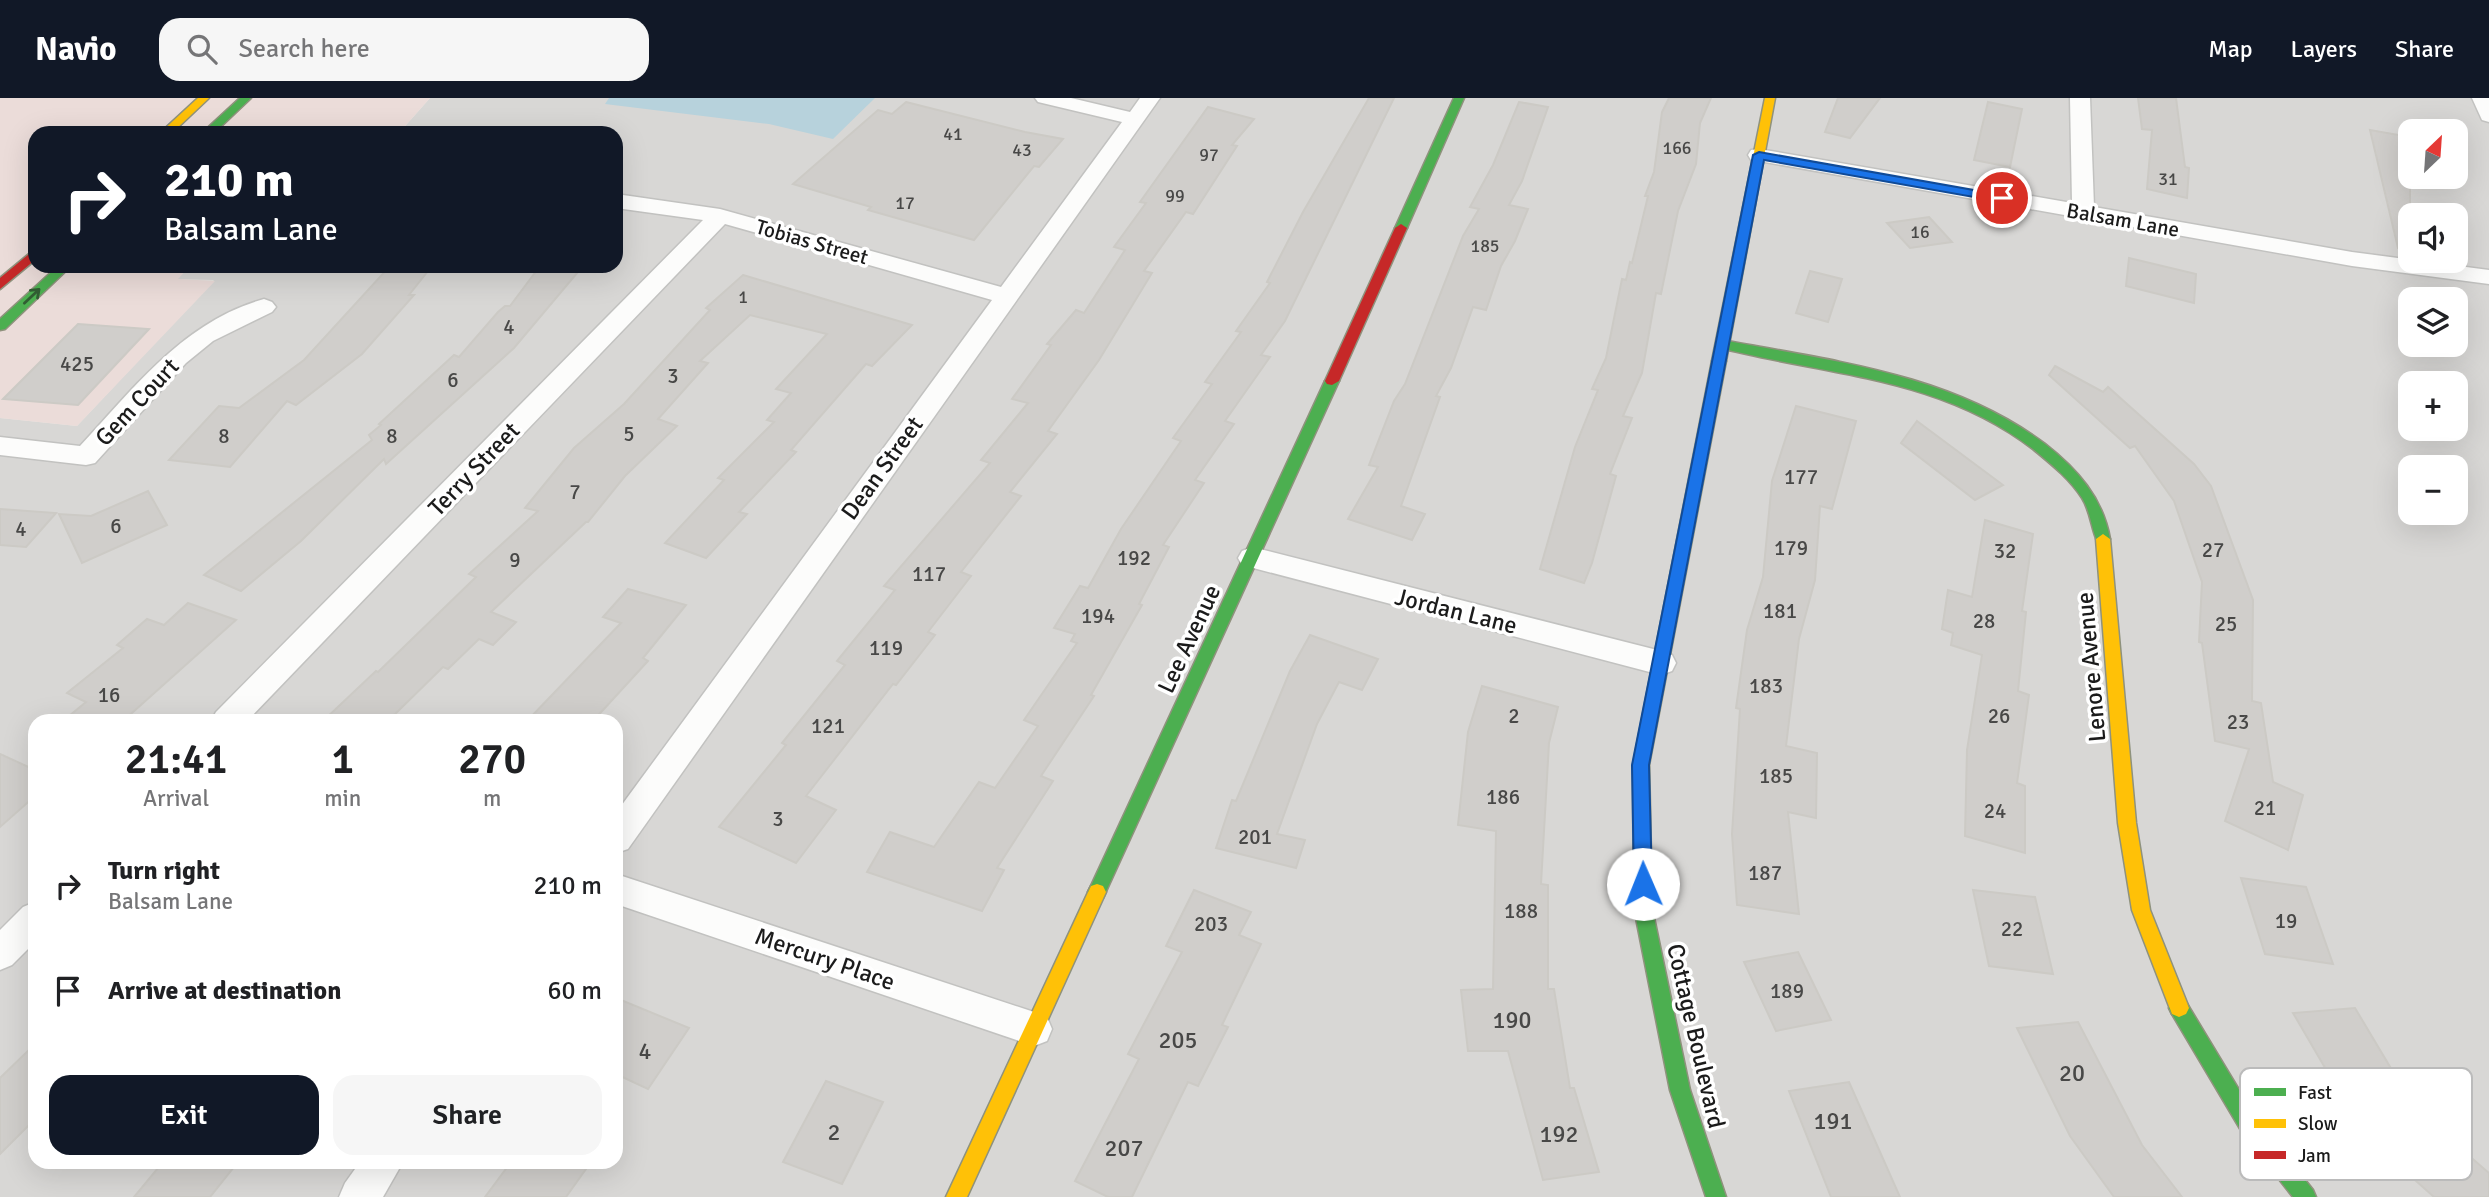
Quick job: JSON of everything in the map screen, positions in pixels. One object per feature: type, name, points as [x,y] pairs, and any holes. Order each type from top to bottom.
[{"type":"street","points":[[174,126],[204,98]]},
{"type":"street","points":[[216,126],[246,98]]},
{"type":"street","points":[[1045,98],[1142,108]]},
{"type":"street","name":"Lee Avenue","points":[[956,1197],[1252,558],[1459,98]]},
{"type":"street","name":"Cottage Boulevard","points":[[1716,1197],[1680,1090],[1643,908],[1641,765],[1770,98]]},
{"type":"street","points":[[2080,98],[2083,212]]},
{"type":"street","name":"Dean Street","points":[[623,829],[1142,108]]},
{"type":"street","name":"Balsam Lane","points":[[1759,155],[2352,259],[2489,277]]},
{"type":"street","name":"Tobias Street","points":[[623,202],[720,216],[1005,296]]},
{"type":"street","name":"Terry Street","points":[[234,714],[720,216]]},
{"type":"street","points":[[0,285],[28,259]]},
{"type":"street","points":[[0,326],[57,273]]},
{"type":"street","name":"Gem Court","points":[[0,446],[86,456],[177,357],[204,335],[264,307]]},
{"type":"street","name":"Lenore Avenue","points":[[1722,344],[1922,385],[1973,404],[2029,436],[2074,476],[2101,519],[2127,823],[2141,910],[2176,1002],[2240,1110]]},
{"type":"street","name":"Jordan Lane","points":[[1252,558],[1661,663]]},
{"type":"street","name":"Mercury Place","points":[[623,891],[1034,1029]]},
{"type":"street","points":[[0,954],[28,925]]},
{"type":"street","points":[[359,1197],[379,1169]]},
{"type":"street","name":"Lenore Avenue","points":[[2293,1180],[2306,1197]]},
{"type":"shaded area","points":[[0,98],[430,98],[405,126],[28,126],[28,273],[184,273],[178,279],[215,281],[77,426],[0,418]]},
{"type":"shaded area","points":[[430,98],[2489,98],[2489,1197],[0,1197],[0,418],[77,426],[214,280],[177,279],[183,273],[623,273],[623,126],[405,126]]},
{"type":"water","points":[[609,98],[875,98],[833,139],[769,124],[605,104]]},
{"type":"building","points":[[1369,98],[1394,98],[1285,321],[1261,355],[1270,357],[1225,421],[1234,424],[1195,480],[1204,483],[1163,545],[1169,547],[1139,604],[1142,605],[1091,695],[1094,696],[1041,776],[1053,781],[997,868],[1004,870],[982,911],[867,872],[890,832],[934,847],[979,782],[995,788],[1038,726],[1024,720],[1077,643],[1071,641],[1075,634],[1054,628],[1080,586],[1088,588],[1121,529],[1181,441],[1173,438],[1212,384],[1205,382],[1241,332],[1236,331],[1270,283],[1267,282],[1303,212]]},
{"type":"building","points":[[1669,98],[1711,98],[1700,123],[1696,164],[1678,211],[1661,294],[1656,293],[1642,373],[1623,416],[1632,418],[1610,474],[1616,476],[1584,583],[1540,569],[1575,447],[1598,390],[1592,389],[1606,358],[1622,279],[1626,280],[1630,262],[1632,263],[1648,196],[1645,196],[1654,172],[1662,112]]},
{"type":"building","points":[[1838,98],[1880,98],[1850,138],[1825,132]]},
{"type":"building","points":[[2138,98],[2176,98],[2185,167],[2189,168],[2187,198],[2147,189],[2152,130],[2142,129]]},
{"type":"building","points":[[906,102],[1063,139],[1039,167],[1034,166],[974,240],[868,210],[871,207],[793,184],[878,110],[892,114]]},
{"type":"building","points":[[1519,102],[1548,107],[1522,181],[1509,205],[1528,209],[1501,266],[1486,310],[1473,307],[1451,368],[1436,396],[1440,397],[1401,506],[1425,514],[1412,540],[1348,519],[1378,467],[1369,465],[1394,401],[1405,384],[1463,236],[1479,209],[1470,207],[1493,165]]},
{"type":"building","points":[[1988,102],[2022,109],[2010,167],[1974,160]]},
{"type":"building","points":[[1208,107],[1254,119],[1232,145],[1237,146],[1193,214],[1186,212],[1144,271],[1152,273],[1099,360],[1048,431],[1057,434],[1010,492],[1021,496],[961,572],[971,576],[928,632],[935,635],[896,685],[893,684],[806,796],[836,810],[796,863],[719,827],[786,745],[782,743],[845,665],[837,661],[895,590],[884,586],[990,463],[981,460],[1028,403],[1012,399],[1051,345],[1047,344],[1076,310],[1084,313],[1125,250],[1114,247],[1146,203],[1140,202]]},
{"type":"building","points":[[2370,130],[2398,135],[2398,189],[2410,189],[2410,203],[2398,203],[2398,248]]},
{"type":"building","points":[[1929,217],[1952,242],[1910,248],[1887,223]]},
{"type":"building","points":[[2129,258],[2196,274],[2194,303],[2126,286]]},
{"type":"building","points":[[1810,271],[1842,279],[1828,322],[1796,313]]},
{"type":"building","points":[[384,273],[426,273],[409,295],[414,295],[362,354],[296,405],[287,401],[230,467],[169,460],[219,406],[239,408],[304,360]]},
{"type":"building","points":[[535,273],[577,273],[514,348],[386,464],[384,459],[301,541],[241,591],[204,575],[372,440],[369,435],[381,425],[379,424],[454,355],[459,357],[498,312],[505,306],[510,306]]},
{"type":"building","points":[[743,275],[912,325],[872,366],[866,364],[791,450],[796,452],[739,512],[747,514],[706,558],[665,543],[724,480],[718,478],[774,422],[767,420],[791,393],[776,389],[827,334],[750,315],[700,361],[708,363],[658,419],[677,426],[625,476],[588,522],[491,612],[516,622],[493,645],[479,639],[448,669],[443,667],[395,714],[330,714],[476,577],[469,574],[538,511],[525,508],[574,448],[624,404],[710,310],[706,308]]},
{"type":"building","points":[[78,324],[149,329],[78,405],[3,399]]},
{"type":"building","points":[[2055,366],[2103,392],[2108,387],[2194,464],[2211,486],[2253,600],[2252,701],[2261,703],[2273,782],[2303,795],[2288,850],[2225,821],[2249,749],[2215,741],[2202,643],[2199,642],[2202,582],[2174,501],[2135,446],[2130,448],[2049,375]]},
{"type":"building","points":[[1796,406],[1856,421],[1832,509],[1820,506],[1815,580],[1799,639],[1786,746],[1817,753],[1816,818],[1788,812],[1799,914],[1737,905],[1732,834],[1740,709],[1736,708],[1747,630],[1763,577],[1772,481]]},
{"type":"building","points":[[1917,421],[2003,485],[1975,500],[1901,443]]},
{"type":"building","points":[[148,491],[167,525],[82,563],[59,514],[91,516]]},
{"type":"building","points":[[0,509],[56,513],[26,547],[0,545]]},
{"type":"building","points":[[1985,520],[2033,534],[2022,611],[2026,612],[2018,691],[2029,695],[2017,783],[2025,786],[2025,853],[1965,836],[1967,750],[1982,655],[1951,645],[1953,633],[1942,629],[1948,590],[1972,597]]},
{"type":"building","points":[[628,589],[686,605],[643,658],[648,661],[599,714],[534,714],[621,623],[603,617]]},
{"type":"building","points":[[188,603],[236,620],[131,714],[71,714],[86,702],[67,693],[123,648],[117,645],[147,619],[164,625]]},
{"type":"building","points":[[1310,635],[1378,659],[1362,690],[1339,682],[1317,724],[1277,834],[1305,840],[1296,868],[1216,848],[1232,800],[1236,801],[1290,671]]},
{"type":"building","points":[[1482,686],[1558,707],[1549,743],[1541,884],[1548,885],[1548,989],[1554,989],[1570,1088],[1574,1088],[1599,1172],[1543,1180],[1508,1051],[1468,1051],[1461,990],[1493,989],[1496,831],[1458,825],[1468,732]]},
{"type":"building","points":[[0,754],[28,767],[28,802],[0,827]]},
{"type":"building","points":[[2241,878],[2306,887],[2333,964],[2265,954]]},
{"type":"building","points":[[1194,890],[1251,912],[1239,935],[1261,944],[1222,1025],[1228,1027],[1198,1086],[1188,1082],[1132,1197],[1108,1197],[1075,1181],[1139,1059],[1128,1054],[1182,952],[1166,946]]},
{"type":"building","points":[[1973,890],[2035,897],[2053,974],[1989,966]]},
{"type":"building","points":[[1798,952],[1831,1020],[1776,1031],[1744,962]]},
{"type":"building","points":[[623,1001],[689,1028],[648,1089],[623,1077]]},
{"type":"building","points":[[2355,1008],[2391,1068],[2325,1068],[2293,1013]]},
{"type":"building","points":[[2078,1022],[2142,1145],[2182,1197],[2114,1197],[2070,1136],[2017,1028]]},
{"type":"building","points":[[28,1051],[28,1126],[0,1154],[0,1078]]},
{"type":"building","points":[[826,1081],[883,1102],[842,1184],[783,1162]]},
{"type":"building","points":[[1849,1082],[1900,1197],[1831,1197],[1789,1091]]},
{"type":"building","points":[[2472,1158],[2489,1173],[2489,1197],[2434,1197],[2415,1180],[2472,1180]]},
{"type":"building","points":[[157,1169],[232,1169],[210,1197],[134,1197]]},
{"type":"building","points":[[506,1169],[586,1169],[566,1197],[485,1197]]},
{"type":"traffic: fast","points":[[216,126],[246,98]]},
{"type":"traffic: fast","points":[[1401,228],[1459,98]]},
{"type":"traffic: fast","points":[[0,326],[57,273]]},
{"type":"traffic: fast","points":[[1722,344],[1898,380],[1940,393],[1980,410],[2019,432],[2055,459],[2072,476],[2093,505],[2103,539]]},
{"type":"traffic: fast","points":[[1716,1197],[1680,1090],[1643,908],[1641,765],[1719,361]]},
{"type":"traffic: fast","points":[[1097,892],[1332,381]]},
{"type":"traffic: fast","points":[[2179,1008],[2240,1110]]},
{"type":"traffic: fast","points":[[2293,1180],[2306,1197]]},
{"type":"traffic: slow","points":[[174,126],[204,98]]},
{"type":"traffic: slow","points":[[1719,361],[1770,98]]},
{"type":"traffic: slow","points":[[2103,539],[2127,823],[2141,910],[2179,1008]]},
{"type":"traffic: slow","points":[[956,1197],[1097,892]]},
{"type":"traffic: jam","points":[[1332,381],[1401,228]]},
{"type":"traffic: jam","points":[[0,285],[28,259]]},
{"type":"route","points":[[1643,884],[1641,765],[1759,155],[2002,198]]}]
